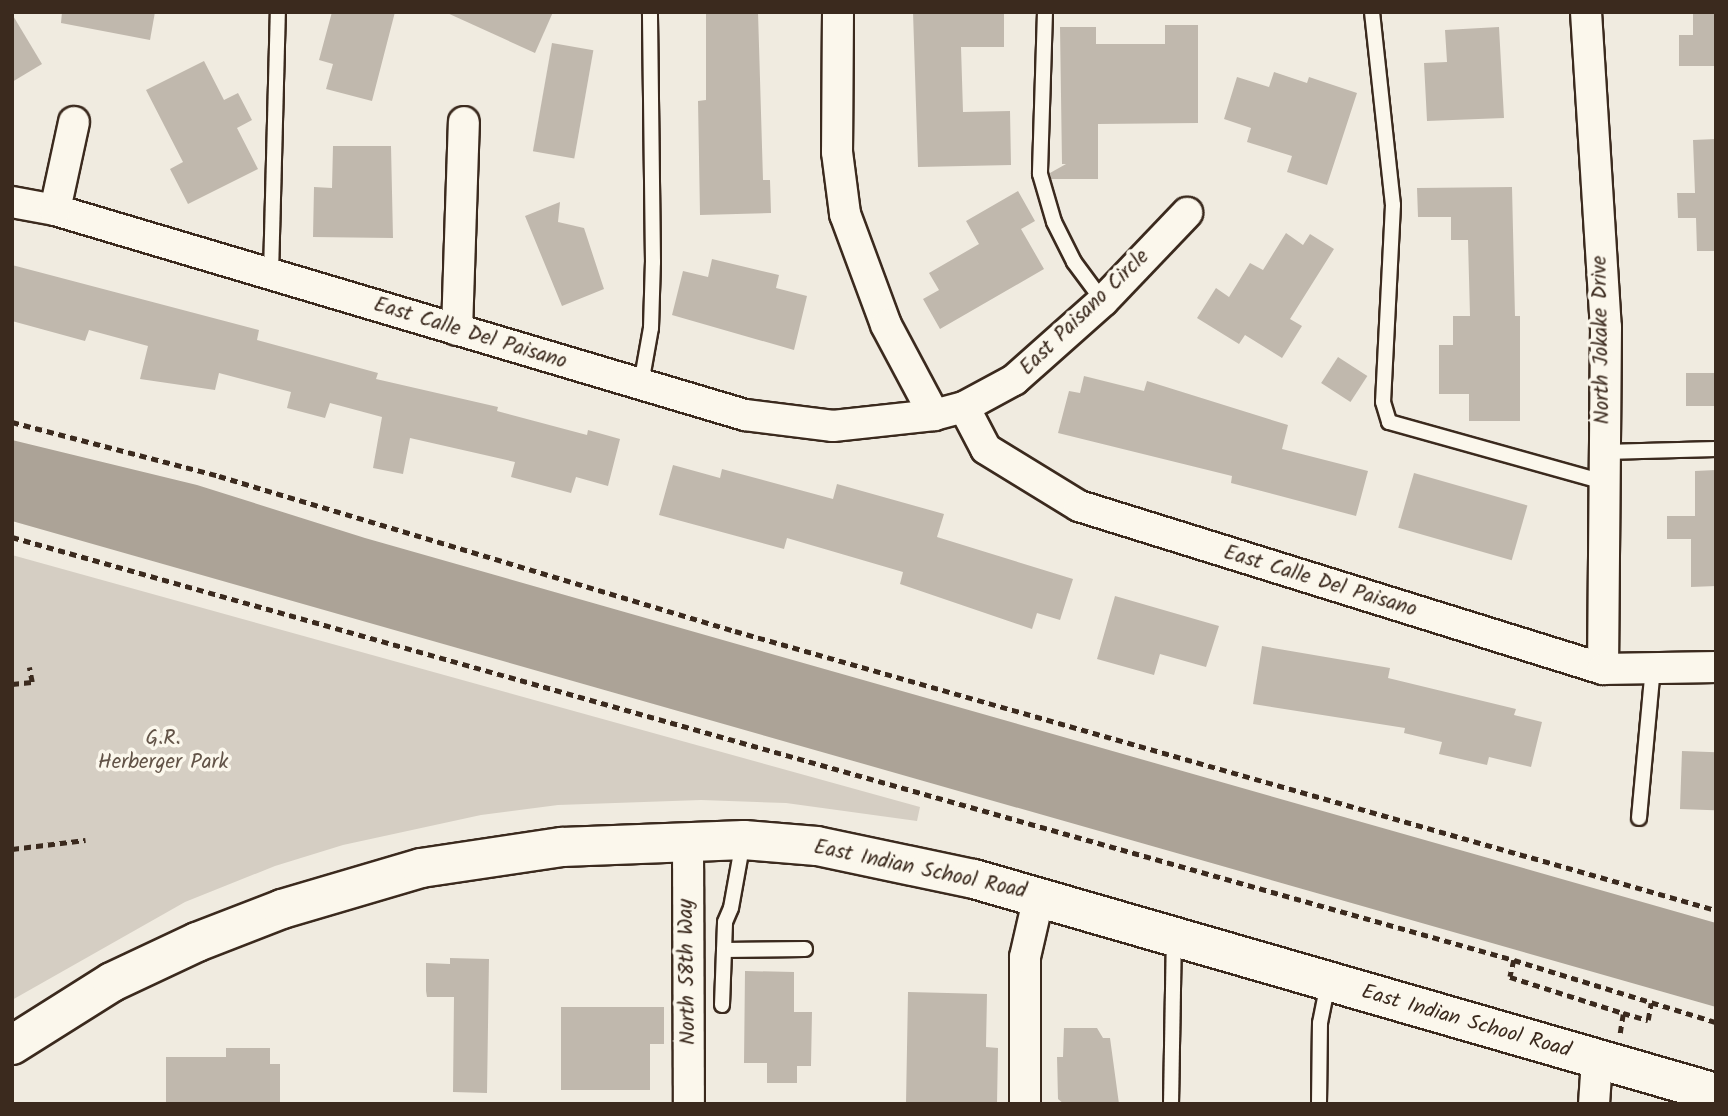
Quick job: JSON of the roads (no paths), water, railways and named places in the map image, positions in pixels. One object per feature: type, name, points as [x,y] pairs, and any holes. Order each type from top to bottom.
[{"type":"main road","name":"East Indian School Road","points":[[12,1045],[112,982],[197,942],[327,895],[421,868],[492,855],[688,840],[744,840],[817,846],[927,867],[1716,1093]]},
{"type":"street","points":[[838,12],[837,152],[845,214],[886,325],[934,415]]},
{"type":"street","name":"North Jokake Drive","points":[[1586,12],[1606,327],[1603,669]]},
{"type":"street","points":[[55,210],[74,122]]},
{"type":"street","points":[[457,330],[464,122]]},
{"type":"street","name":"East Calle Del Paisano","points":[[12,202],[55,210],[745,415],[833,426],[934,415]]},
{"type":"street","name":"East Paisano Circle","points":[[934,415],[964,407],[1014,380],[1103,301],[1187,213]]},
{"type":"street","name":"East Calle Del Paisano","points":[[964,407],[986,449],[1079,506],[1603,669],[1716,667]]},
{"type":"street","name":"North 58th Way","points":[[688,840],[689,1104]]},
{"type":"street","points":[[1025,1104],[1025,957],[1039,897]]},
{"type":"street","points":[[1594,1104],[1597,1060]]},
{"type":"lane","points":[[271,274],[278,12]]},
{"type":"lane","points":[[641,384],[651,328],[653,262],[650,12]]},
{"type":"lane","points":[[1045,12],[1040,174],[1054,222],[1074,262],[1103,301]]},
{"type":"lane","points":[[1372,12],[1392,205],[1383,402],[1389,422],[1604,482]]},
{"type":"lane","points":[[1605,452],[1716,449]]},
{"type":"lane","points":[[1639,818],[1653,668]]},
{"type":"lane","points":[[722,1005],[724,922],[731,908],[744,840]]},
{"type":"lane","points":[[1171,1104],[1174,936]]},
{"type":"lane","points":[[724,950],[805,949]]},
{"type":"lane","points":[[1319,1104],[1320,1023],[1328,982]]},
{"type":"park label","name":"G.R. Herberger Park","points":[[163,751]]}]
